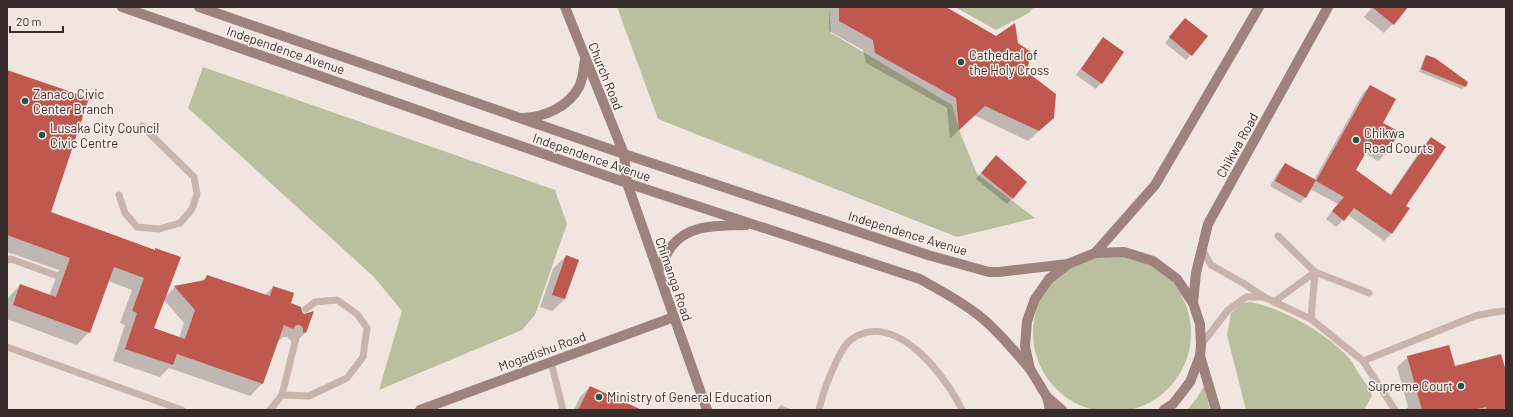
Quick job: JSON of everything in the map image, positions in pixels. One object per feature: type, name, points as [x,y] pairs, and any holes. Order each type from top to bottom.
[{"type":"main road","name":"Independence Avenue","points":[[122,7],[627,183],[920,279],[958,300],[982,318],[1000,335],[1030,369]]},
{"type":"main road","name":"Independence Avenue","points":[[199,7],[624,154],[928,254],[989,272],[1068,264]]},
{"type":"main road","name":"Church Road","points":[[565,7],[624,154]]},
{"type":"main road","points":[[1095,253],[1155,186],[1259,7]]},
{"type":"main road","name":"Chikwa Road","points":[[1193,303],[1196,273],[1208,224],[1328,7]]},
{"type":"main road","points":[[519,118],[534,117],[553,111],[569,100],[580,86],[585,58]]},
{"type":"main road","name":"Chimanga Road","points":[[624,154],[627,183],[707,410]]},
{"type":"main road","points":[[658,271],[672,246],[688,232],[706,226],[754,224]]},
{"type":"main road","points":[[1062,410],[1047,397],[1030,369],[1025,346],[1027,321],[1035,299],[1049,279],[1068,264],[1095,253],[1124,252],[1153,261],[1177,279],[1193,303],[1200,324],[1200,356],[1190,382],[1173,404],[1164,410]]},
{"type":"main road","name":"Mogadishu Road","points":[[420,410],[674,317]]},
{"type":"main road","points":[[1200,356],[1216,410]]},
{"type":"main road","points":[[1047,397],[1050,410]]},
{"type":"lane","points":[[119,195],[125,213],[137,227],[159,229],[180,223],[192,209],[197,194],[194,177],[142,126]]},
{"type":"lane","points":[[1278,236],[1315,272],[1369,293]]},
{"type":"lane","points":[[1202,249],[1211,265],[1264,297],[1311,319],[1363,362],[1395,410]]},
{"type":"lane","points":[[7,260],[11,259],[58,276]]},
{"type":"lane","points":[[1274,302],[1315,272]]},
{"type":"lane","points":[[1311,319],[1315,272]]},
{"type":"lane","points":[[1201,345],[1228,310],[1246,297],[1264,297]]},
{"type":"lane","points":[[282,395],[309,396],[347,378],[363,357],[367,328],[358,314],[337,300],[315,302],[306,309]]},
{"type":"lane","points":[[1363,362],[1475,316],[1506,311]]},
{"type":"lane","points":[[270,410],[282,395],[298,330]]},
{"type":"lane","points":[[820,409],[835,364],[843,348],[851,339],[864,332],[875,330],[891,334],[908,343],[943,378],[962,410]]},
{"type":"lane","points":[[7,347],[182,410]]},
{"type":"lane","points":[[551,362],[563,410]]},
{"type":"green space","points":[[617,7],[829,7],[831,33],[952,105],[961,135],[977,174],[1035,218],[957,237],[658,119]]},
{"type":"green space","points":[[955,7],[1034,7],[1029,13],[996,30]]},
{"type":"green space","points":[[203,67],[555,190],[567,224],[535,315],[522,330],[379,390],[402,311],[374,277],[188,108]]},
{"type":"green space","points":[[1112,254],[1142,260],[1168,277],[1185,303],[1191,333],[1185,363],[1168,389],[1142,406],[1112,412],[1082,406],[1056,389],[1039,363],[1033,333],[1039,303],[1056,277],[1082,260]]},
{"type":"green space","points":[[1250,302],[1276,310],[1303,323],[1339,348],[1352,361],[1359,375],[1368,386],[1372,396],[1364,410],[1246,410],[1227,335],[1231,313],[1242,303]]},
{"type":"green space","points":[[1204,386],[1210,410],[1187,410],[1197,398]]},
{"type":"building","name":"Cathedral of the Holy Cross","points":[[839,7],[946,7],[996,36],[1015,23],[1018,43],[1031,52],[1027,72],[1056,94],[1054,118],[1039,131],[985,106],[959,130],[956,98],[875,53],[873,40],[839,21]]},
{"type":"building","points":[[1372,7],[1408,7],[1394,25]]},
{"type":"building","points":[[1185,18],[1208,36],[1192,56],[1169,37]]},
{"type":"building","points":[[1103,37],[1124,52],[1102,84],[1081,69]]},
{"type":"building","points":[[1426,55],[1435,58],[1468,82],[1466,87],[1421,69]]},
{"type":"building","points":[[7,70],[89,98],[51,212],[155,250],[155,248],[181,257],[154,328],[185,339],[195,310],[174,286],[205,280],[207,275],[270,296],[273,286],[294,293],[291,303],[301,307],[304,314],[314,311],[306,333],[303,332],[303,328],[300,325],[296,325],[293,329],[284,325],[263,384],[177,354],[173,365],[125,349],[137,313],[132,311],[144,278],[114,267],[90,333],[13,305],[20,284],[56,297],[70,258],[7,235]]},
{"type":"building","points":[[1370,85],[1396,99],[1383,123],[1400,132],[1385,155],[1370,145],[1356,170],[1391,195],[1431,137],[1446,147],[1406,206],[1410,208],[1392,234],[1354,208],[1344,221],[1332,211],[1344,197],[1316,181]]},
{"type":"building","points":[[996,155],[1027,182],[1013,199],[981,173]]},
{"type":"building","points":[[1285,163],[1316,180],[1306,198],[1275,181]]},
{"type":"building","points":[[566,255],[579,260],[565,299],[552,295]]},
{"type":"building","name":"Supreme Court","points":[[1449,345],[1455,366],[1501,354],[1506,371],[1506,410],[1487,410],[1486,407],[1473,410],[1422,410],[1407,356]]},
{"type":"building","name":"Ministry of General Education","points":[[590,386],[642,410],[578,410]]},
{"type":"place","name":"Cathedral of the Holy Cross","points":[[961,62]]},
{"type":"place","name":"Zanaco Civic Center Branch","points":[[25,101]]},
{"type":"place","name":"Lusaka City Council Civic Centre","points":[[42,135]]},
{"type":"place","name":"Chikwa Road Courts","points":[[1356,140]]},
{"type":"place","name":"Supreme Court","points":[[1461,386]]},
{"type":"place","name":"Ministry of General Education","points":[[599,397]]}]
